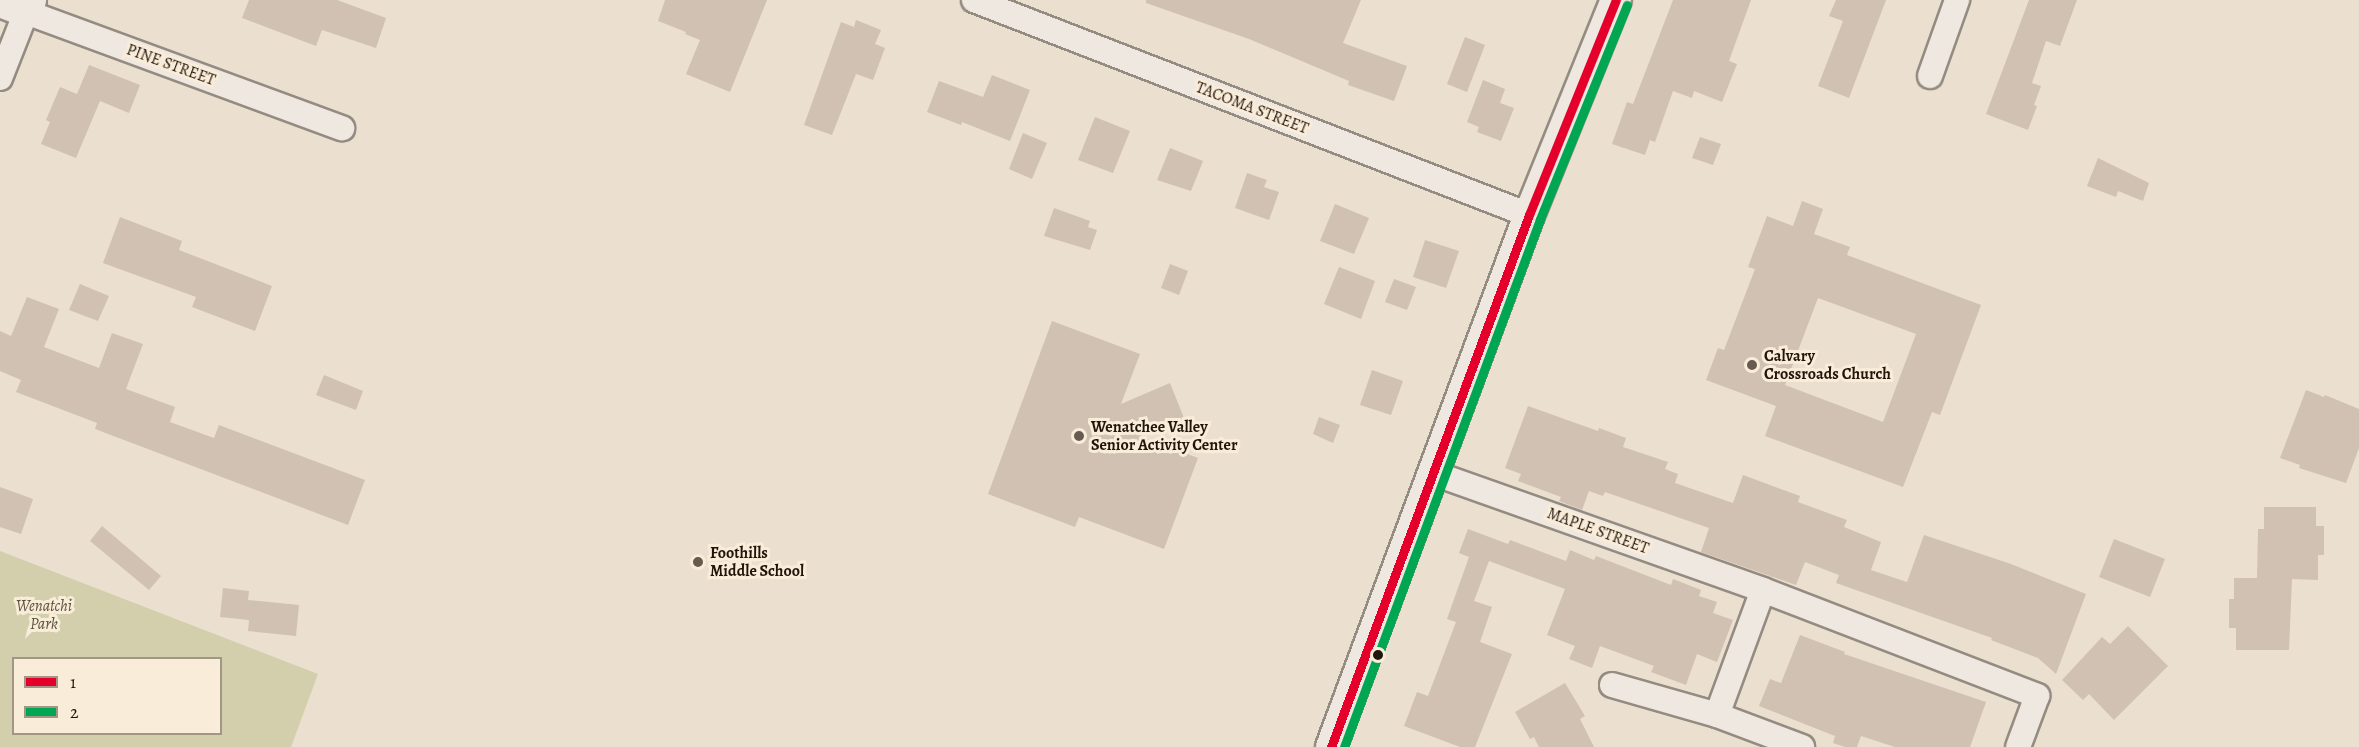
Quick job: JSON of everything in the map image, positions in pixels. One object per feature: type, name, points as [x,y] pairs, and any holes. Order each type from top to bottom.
[{"type":"street","name":"TACOMA STREET","points":[[974,0],[1529,215]]},
{"type":"street","points":[[1331,747],[1529,215],[1616,0]]},
{"type":"street","points":[[1930,76],[1958,0]]},
{"type":"street","points":[[0,78],[19,5]]},
{"type":"street","name":"PINE STREET","points":[[19,5],[342,128]]},
{"type":"street","name":"MAPLE STREET","points":[[1434,473],[1763,590],[2037,696],[2018,747]]},
{"type":"street","points":[[1717,715],[1763,590]]},
{"type":"street","points":[[1612,684],[1717,715],[1802,747]]},
{"type":"green space","name":"Wenatchi Park","points":[[0,551],[318,674],[291,747],[0,747]]},
{"type":"building","points":[[249,0],[337,0],[386,18],[376,48],[322,30],[316,46],[242,18]]},
{"type":"building","points":[[665,0],[767,0],[730,92],[686,74],[700,40],[658,21]]},
{"type":"building","points":[[1146,0],[1361,0],[1343,43],[1407,66],[1394,101],[1348,85],[1349,81],[1249,39],[1146,3]]},
{"type":"building","points":[[1673,0],[1751,0],[1729,61],[1737,64],[1722,102],[1694,91],[1692,98],[1673,91],[1655,142],[1650,140],[1645,155],[1612,144],[1627,102],[1633,104]]},
{"type":"building","points":[[1836,0],[1886,0],[1849,98],[1818,86],[1843,21],[1829,16]]},
{"type":"building","points":[[2029,0],[2077,0],[2060,46],[2046,41],[2032,83],[2041,86],[2034,105],[2037,106],[2028,130],[1986,114]]},
{"type":"building","points":[[856,20],[881,30],[875,44],[885,48],[873,80],[856,74],[832,135],[804,125],[841,22],[854,27]]},
{"type":"building","points":[[1465,37],[1485,45],[1467,92],[1447,84]]},
{"type":"building","points":[[89,65],[140,85],[129,113],[100,101],[76,158],[41,144],[50,122],[46,120],[60,87],[77,94]]},
{"type":"building","points":[[992,75],[1030,90],[1010,141],[962,122],[961,125],[927,112],[939,81],[983,97]]},
{"type":"building","points":[[1483,80],[1505,89],[1500,103],[1514,108],[1501,141],[1477,132],[1479,127],[1467,122]]},
{"type":"building","points":[[1095,117],[1130,131],[1113,173],[1078,160]]},
{"type":"building","points":[[1023,133],[1047,143],[1032,179],[1009,169]]},
{"type":"building","points":[[1700,137],[1721,144],[1713,165],[1692,158]]},
{"type":"building","points":[[1170,148],[1203,161],[1191,191],[1157,180]]},
{"type":"building","points":[[2098,158],[2149,183],[2143,201],[2118,191],[2116,197],[2087,186]]},
{"type":"building","points":[[1247,173],[1267,180],[1264,187],[1279,192],[1269,220],[1235,208]]},
{"type":"building","name":"Calvary Crossroads Church","points":[[1802,201],[1823,209],[1814,234],[1850,247],[1847,255],[1981,305],[1940,415],[1932,412],[1903,487],[1765,436],[1776,406],[1706,380],[1718,348],[1724,350],[1755,269],[1748,267],[1767,216],[1793,226]],"holes":[[[1818,298],[1916,334],[1883,422],[1785,385]]]},
{"type":"building","points":[[1335,204],[1369,218],[1354,254],[1320,241]]},
{"type":"building","points":[[1054,208],[1090,221],[1088,227],[1097,230],[1090,250],[1044,236]]},
{"type":"building","points":[[120,217],[182,241],[179,250],[272,286],[255,331],[192,307],[196,297],[103,263]]},
{"type":"building","points":[[1425,240],[1459,251],[1446,288],[1413,277]]},
{"type":"building","points":[[1170,264],[1188,271],[1179,295],[1161,288]]},
{"type":"building","points":[[1339,267],[1375,281],[1361,319],[1324,304]]},
{"type":"building","points":[[1394,279],[1416,287],[1407,310],[1385,302]]},
{"type":"building","points":[[80,284],[109,296],[98,321],[69,310]]},
{"type":"building","points":[[27,297],[59,309],[44,347],[99,368],[112,333],[143,344],[126,389],[175,407],[170,422],[214,438],[219,425],[365,480],[348,525],[95,429],[97,423],[16,392],[21,380],[0,371],[0,331],[11,336]]},
{"type":"building","name":"Wenatchee Valley Senior Activity Center","points":[[1052,321],[1140,354],[1121,404],[1170,383],[1184,418],[1139,436],[1198,458],[1164,549],[1079,517],[1075,527],[988,494]]},
{"type":"building","points":[[1372,370],[1403,381],[1391,415],[1360,405]]},
{"type":"building","points":[[324,375],[363,391],[356,410],[316,395]]},
{"type":"building","points":[[2306,390],[2359,409],[2359,448],[2346,483],[2299,468],[2300,465],[2280,458]]},
{"type":"building","points":[[1528,406],[1598,431],[1599,428],[1626,438],[1623,447],[1668,462],[1665,469],[1678,474],[1675,483],[1733,503],[1743,475],[1800,496],[1798,502],[1847,520],[1844,527],[1881,542],[1871,570],[1907,582],[1924,535],[2011,564],[2086,594],[2056,674],[2038,658],[1991,640],[1992,638],[1836,583],[1839,575],[1805,562],[1796,585],[1701,552],[1709,528],[1605,492],[1603,496],[1589,491],[1582,510],[1559,501],[1561,497],[1518,481],[1521,474],[1505,468]]},
{"type":"building","points":[[1319,417],[1340,425],[1333,443],[1313,434]]},
{"type":"building","points":[[0,487],[33,499],[21,534],[0,527]]},
{"type":"building","points":[[2264,507],[2316,507],[2316,526],[2324,526],[2324,555],[2318,555],[2318,580],[2292,579],[2289,650],[2236,650],[2236,628],[2229,628],[2229,599],[2234,599],[2234,578],[2257,578],[2258,529],[2264,529]]},
{"type":"building","points":[[102,526],[161,576],[149,590],[90,541]]},
{"type":"building","points":[[1468,529],[1508,544],[1510,540],[1566,561],[1570,550],[1594,560],[1596,556],[1671,585],[1673,579],[1701,590],[1699,596],[1717,602],[1713,613],[1733,620],[1717,662],[1697,654],[1686,685],[1651,672],[1654,666],[1600,646],[1592,668],[1569,659],[1575,646],[1547,635],[1565,589],[1489,561],[1474,601],[1492,607],[1480,642],[1512,654],[1475,747],[1460,747],[1404,726],[1417,692],[1428,696],[1456,622],[1447,619],[1469,557],[1459,553]]},
{"type":"building","points":[[2114,539],[2165,559],[2150,597],[2099,577]]},
{"type":"building","points":[[223,588],[249,591],[248,600],[299,605],[296,636],[248,631],[249,620],[220,617]]},
{"type":"building","points":[[2128,626],[2168,666],[2114,720],[2089,694],[2083,700],[2062,680],[2102,637],[2110,644]]},
{"type":"building","points":[[1800,635],[1845,652],[1844,654],[1986,702],[1970,747],[1895,747],[1861,736],[1857,747],[1845,747],[1833,743],[1835,736],[1759,706],[1770,679],[1781,683]]},
{"type":"building","points":[[1565,683],[1585,716],[1580,719],[1594,747],[1539,747],[1534,737],[1530,739],[1515,712]]},
{"type":"transit line","name":"1","points":[[1331,747],[1529,215],[1616,0]]},
{"type":"transit line","name":"2","points":[[1344,747],[1540,219],[1627,5]]},
{"type":"place","name":"Calvary Crossroads Church","points":[[1752,365]]},
{"type":"place","name":"Wenatchee Valley Senior Activity Center","points":[[1079,436]]},
{"type":"place","name":"Foothills Middle School","points":[[698,562]]}]
